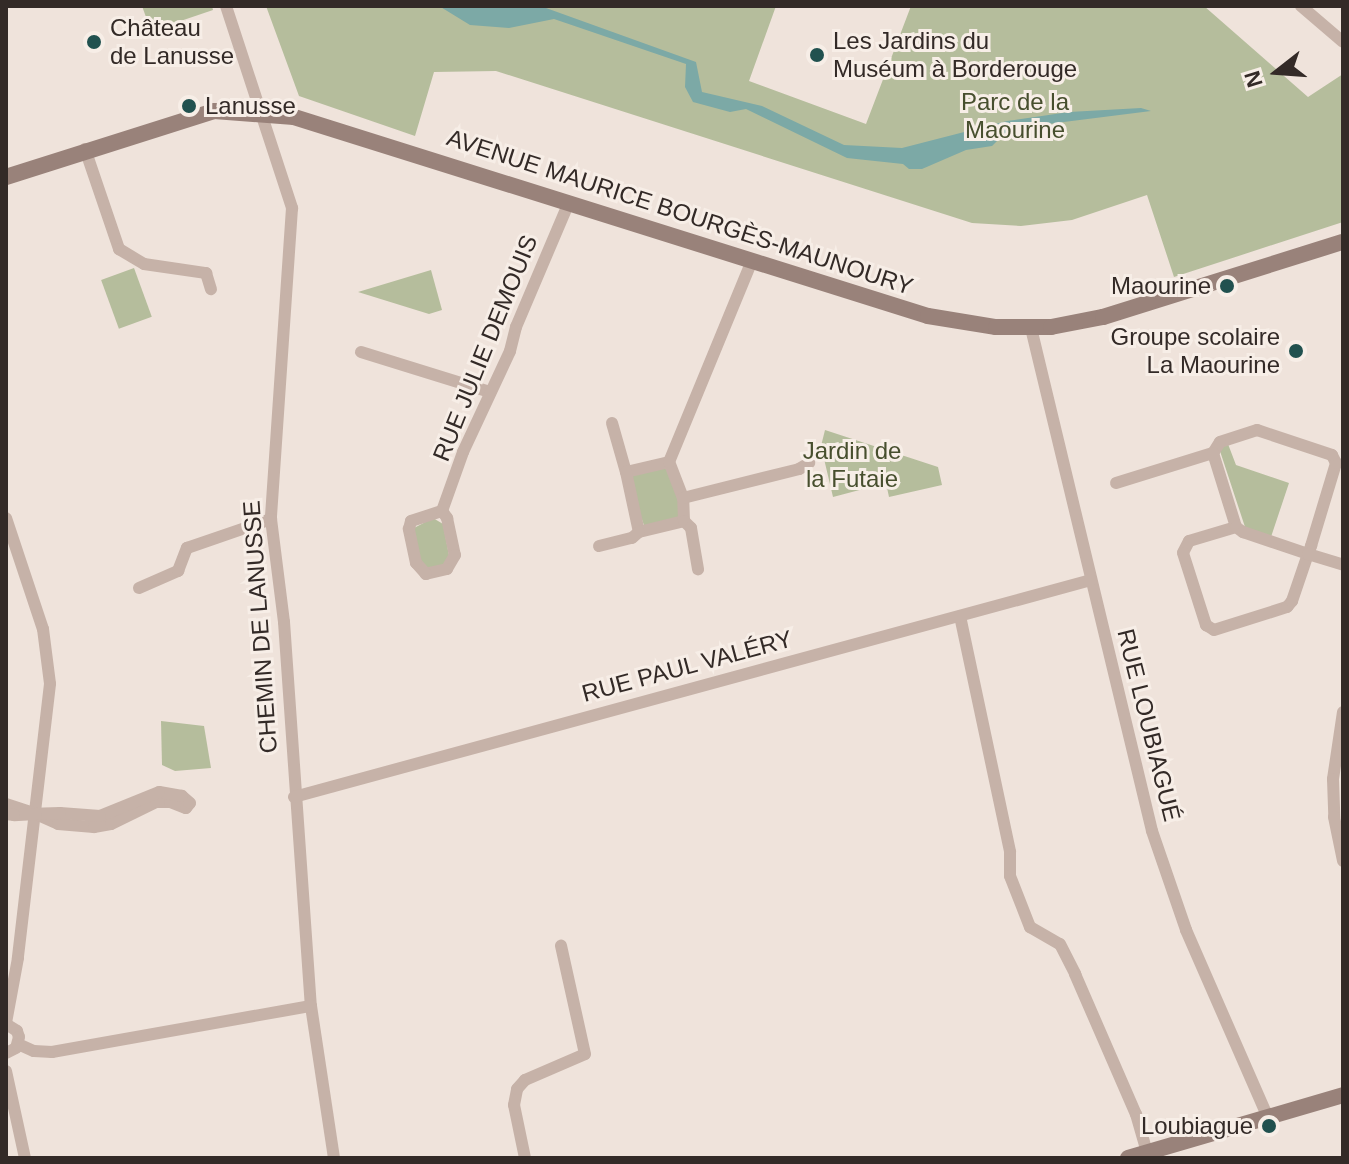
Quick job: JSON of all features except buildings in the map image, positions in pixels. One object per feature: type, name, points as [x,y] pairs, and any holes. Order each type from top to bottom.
[{"type":"street","name":"CHEMIN DE LANUSSE","points":[[226,6],[292,208],[271,519],[284,622],[311,1006],[334,1158]]},
{"type":"street","points":[[1301,6],[1343,42]]},
{"type":"street","name":"AVENUE MAURICE BOURGÈS-MAUNOURY","points":[[6,177],[85,149],[214,111],[260,112],[308,120],[938,319],[968,325],[1031,328],[1103,317],[1343,242]]},
{"type":"street","points":[[85,149],[119,249],[144,264],[206,273],[211,289]]},
{"type":"street","name":"RUE JULIE DEMOUIS","points":[[442,511],[569,202]]},
{"type":"street","points":[[698,569],[691,528],[684,521],[683,498],[669,462],[752,261]]},
{"type":"street","name":"RUE LOUBIAGUÉ","points":[[1031,328],[1072,486],[1091,580],[1152,831],[1186,930],[1268,1118]]},
{"type":"street","points":[[361,352],[393,359],[490,392]]},
{"type":"street","points":[[612,423],[639,532]]},
{"type":"street","points":[[1116,483],[1214,450],[1257,430],[1332,455],[1336,463],[1308,554],[1287,607],[1214,630],[1206,625],[1183,553],[1189,541],[1236,527],[1308,554],[1343,565]]},
{"type":"street","points":[[1214,450],[1236,527]]},
{"type":"street","points":[[626,472],[669,462]]},
{"type":"street","points":[[683,498],[799,469],[809,463]]},
{"type":"street","points":[[442,511],[447,518],[455,555],[447,569],[426,574],[416,563],[409,529],[411,521],[442,511]]},
{"type":"street","points":[[139,588],[178,571],[187,548],[271,519]]},
{"type":"street","points":[[6,520],[49,659],[36,814],[12,957],[6,1024],[17,1031],[18,1044]]},
{"type":"street","points":[[599,546],[684,521]]},
{"type":"street","name":"RUE PAUL VALÉRY","points":[[294,797],[1091,580]]},
{"type":"street","points":[[960,616],[1010,852],[1010,876],[1030,927],[1060,944],[1075,974],[1136,1114],[1147,1152]]},
{"type":"street","points":[[1343,712],[1333,779],[1334,817],[1343,861]]},
{"type":"street","points":[[6,804],[58,824],[88,821],[153,793],[175,794],[190,803],[186,808],[170,802],[156,802],[111,824],[88,821]]},
{"type":"street","points":[[6,814],[36,814]]},
{"type":"street","points":[[525,1158],[514,1105],[517,1089],[525,1080],[585,1054],[561,946]]},
{"type":"street","points":[[18,1044],[34,1051],[52,1052],[311,1006]]},
{"type":"street","points":[[6,1053],[18,1044]]},
{"type":"street","points":[[6,1071],[25,1158]]},
{"type":"street","points":[[1128,1158],[1343,1095]]},
{"type":"green space","points":[[142,6],[212,6],[213,10],[151,31]]},
{"type":"green space","name":"Parc de la Maourine","points":[[266,6],[776,6],[749,81],[866,124],[911,6],[1204,6],[1308,97],[1343,74],[1343,222],[1174,277],[1147,195],[1072,220],[1021,226],[972,223],[496,71],[434,72],[415,136],[299,96]]},
{"type":"green space","points":[[134,268],[152,317],[119,329],[101,280]]},
{"type":"green space","points":[[431,270],[442,310],[429,314],[358,292]]},
{"type":"green space","name":"Jardin de la Futaie","points":[[825,430],[938,467],[942,485],[889,497],[886,483],[833,497],[821,446]]},
{"type":"green space","points":[[1228,444],[1236,465],[1289,483],[1271,537],[1245,527],[1219,448]]},
{"type":"green space","points":[[660,466],[670,471],[680,517],[645,528],[630,486],[634,473]]},
{"type":"green space","points":[[433,518],[443,524],[449,555],[445,564],[427,569],[421,565],[414,528]]},
{"type":"green space","points":[[161,721],[204,726],[211,768],[175,771],[162,765]]},
{"type":"water","points":[[439,6],[546,8],[696,62],[702,92],[762,106],[844,145],[902,148],[1007,121],[1069,112],[1141,108],[1151,111],[1040,125],[1004,134],[992,146],[966,150],[922,169],[909,169],[903,164],[847,158],[746,109],[730,112],[693,102],[685,87],[686,64],[554,19],[509,28],[470,25]]},
{"type":"place","name":"Château de Lanusse","points":[[94,42]]},
{"type":"place","name":"Les Jardins du Muséum à Borderouge","points":[[817,55]]},
{"type":"place","name":"Lanusse","points":[[189,106]]},
{"type":"place","name":"Maourine","points":[[1227,286]]},
{"type":"place","name":"Groupe scolaire La Maourine","points":[[1296,351]]},
{"type":"place","name":"Loubiague","points":[[1269,1126]]}]
